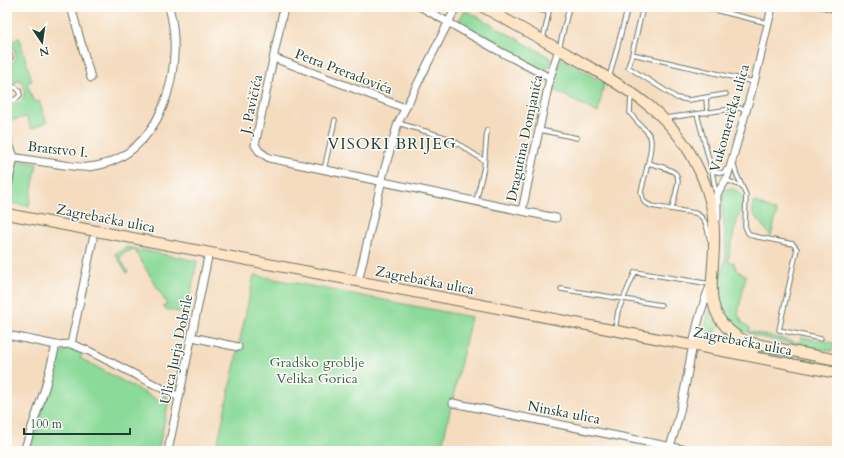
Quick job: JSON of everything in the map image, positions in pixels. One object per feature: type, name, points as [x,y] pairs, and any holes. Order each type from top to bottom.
[{"type":"main road","name":"Zagrebačka ulica","points":[[483,7],[559,49],[630,91],[664,118],[684,143],[701,175],[710,202],[714,234],[714,256],[711,284],[714,309],[730,331],[747,342],[837,360]]},
{"type":"main road","name":"Zagrebačka ulica","points":[[7,214],[837,373]]},
{"type":"main road","points":[[694,346],[712,341],[760,350],[794,352]]},
{"type":"street","name":"Bratstvo I.","points":[[10,157],[87,168],[106,164],[125,155],[141,142],[155,125],[170,81],[175,42],[173,22],[169,7]]},
{"type":"street","points":[[275,7],[283,8]]},
{"type":"street","points":[[421,7],[550,78]]},
{"type":"street","points":[[358,282],[387,158],[398,124],[456,7]]},
{"type":"street","name":"Vukomerička ulica","points":[[714,234],[716,221],[716,198],[718,190],[726,180],[732,161],[754,82],[772,7]]},
{"type":"street","points":[[73,8],[91,78]]},
{"type":"street","name":"J. Pavičića","points":[[283,8],[255,145],[259,151],[269,158],[382,183]]},
{"type":"street","name":"Dragutina Domjanića","points":[[382,183],[522,211],[550,78],[559,49]]},
{"type":"street","name":"Petra Preradovića","points":[[274,58],[406,108]]},
{"type":"street","name":"Bratstvo I.","points":[[7,139],[10,157],[7,190]]},
{"type":"street","points":[[522,211],[556,218]]},
{"type":"street","points":[[71,344],[93,239]]},
{"type":"street","name":"Ulica Jurja Dobrile","points":[[168,451],[209,252]]},
{"type":"street","points":[[669,448],[694,346],[703,302],[711,284]]},
{"type":"street","points":[[7,335],[56,345],[71,344],[89,351],[179,397]]},
{"type":"street","points":[[197,338],[238,347]]},
{"type":"street","points":[[24,451],[45,388],[56,345]]},
{"type":"street","name":"Ninska ulica","points":[[453,403],[669,448],[692,451]]},
{"type":"lane","points":[[527,7],[549,12]]},
{"type":"lane","points":[[542,40],[550,7]]},
{"type":"lane","points":[[559,49],[569,7]]},
{"type":"lane","points":[[609,79],[628,7]]},
{"type":"lane","points":[[643,7],[628,67],[677,98],[689,100],[726,94]]},
{"type":"lane","points":[[702,7],[768,23]]},
{"type":"lane","points":[[822,7],[837,11]]},
{"type":"lane","points":[[7,50],[11,57],[7,63]]},
{"type":"lane","points":[[632,54],[754,82]]},
{"type":"lane","points":[[7,90],[14,87],[19,90],[20,95],[16,99],[7,102]]},
{"type":"lane","points":[[630,91],[630,113],[651,135],[652,144],[641,192],[643,200],[651,206],[695,213],[702,216],[706,224],[714,256]]},
{"type":"lane","points":[[706,98],[707,113]]},
{"type":"lane","points":[[664,118],[739,108],[746,110]]},
{"type":"lane","points":[[697,114],[712,171],[716,198]]},
{"type":"lane","points":[[324,170],[335,120]]},
{"type":"lane","points":[[398,124],[451,139],[483,160]]},
{"type":"lane","points":[[476,201],[484,167],[483,160],[487,130]]},
{"type":"lane","points":[[540,130],[577,138]]},
{"type":"lane","points":[[712,171],[714,173],[722,173],[732,161]]},
{"type":"lane","points":[[732,161],[746,195],[744,223],[748,233],[753,236],[793,244],[797,249],[779,330],[822,339]]},
{"type":"lane","points":[[648,162],[670,169],[676,174],[678,182],[672,210]]},
{"type":"lane","points":[[726,180],[741,186]]},
{"type":"lane","points":[[614,331],[618,311],[635,272],[711,284]]},
{"type":"lane","points":[[561,289],[660,305]]},
{"type":"green space","points":[[464,12],[469,12],[551,58],[551,65],[545,70],[539,69],[465,28],[460,24],[459,20]]},
{"type":"green space","points":[[19,37],[32,81],[27,83],[34,102],[39,101],[47,122],[31,129],[27,117],[7,121],[7,106],[20,102],[24,94],[24,88],[20,80],[7,86],[7,67],[11,65],[16,57],[13,47],[10,44]]},
{"type":"green space","points":[[561,58],[604,83],[598,113],[552,89]]},
{"type":"green space","points":[[17,160],[37,164],[29,206],[9,203]]},
{"type":"green space","points":[[729,188],[738,192],[743,200],[742,208],[734,231],[728,261],[734,263],[737,271],[746,275],[738,314],[742,322],[750,328],[749,331],[799,343],[801,337],[834,343],[832,351],[775,341],[752,334],[732,323],[725,315],[720,304],[718,291],[726,250],[722,202],[725,190]]},
{"type":"green space","points":[[753,201],[777,212],[771,236],[753,214]]},
{"type":"green space","points":[[127,247],[197,261],[187,314],[163,307],[167,304],[134,249],[124,253],[120,258],[128,272],[127,273],[115,254]]},
{"type":"green space","name":"Gradsko groblje Velika Gorica","points":[[254,275],[471,317],[441,451],[216,451]]},
{"type":"green space","points":[[709,310],[719,327],[714,333],[704,331]]},
{"type":"green space","points":[[714,344],[837,365],[837,369]]},
{"type":"green space","points":[[69,349],[83,352],[80,358],[160,401],[163,395],[167,397],[169,400],[158,451],[29,451],[42,411],[54,361],[59,353]]},
{"type":"district","name":"VISOKI BRIJEG","points":[[392,143]]}]
